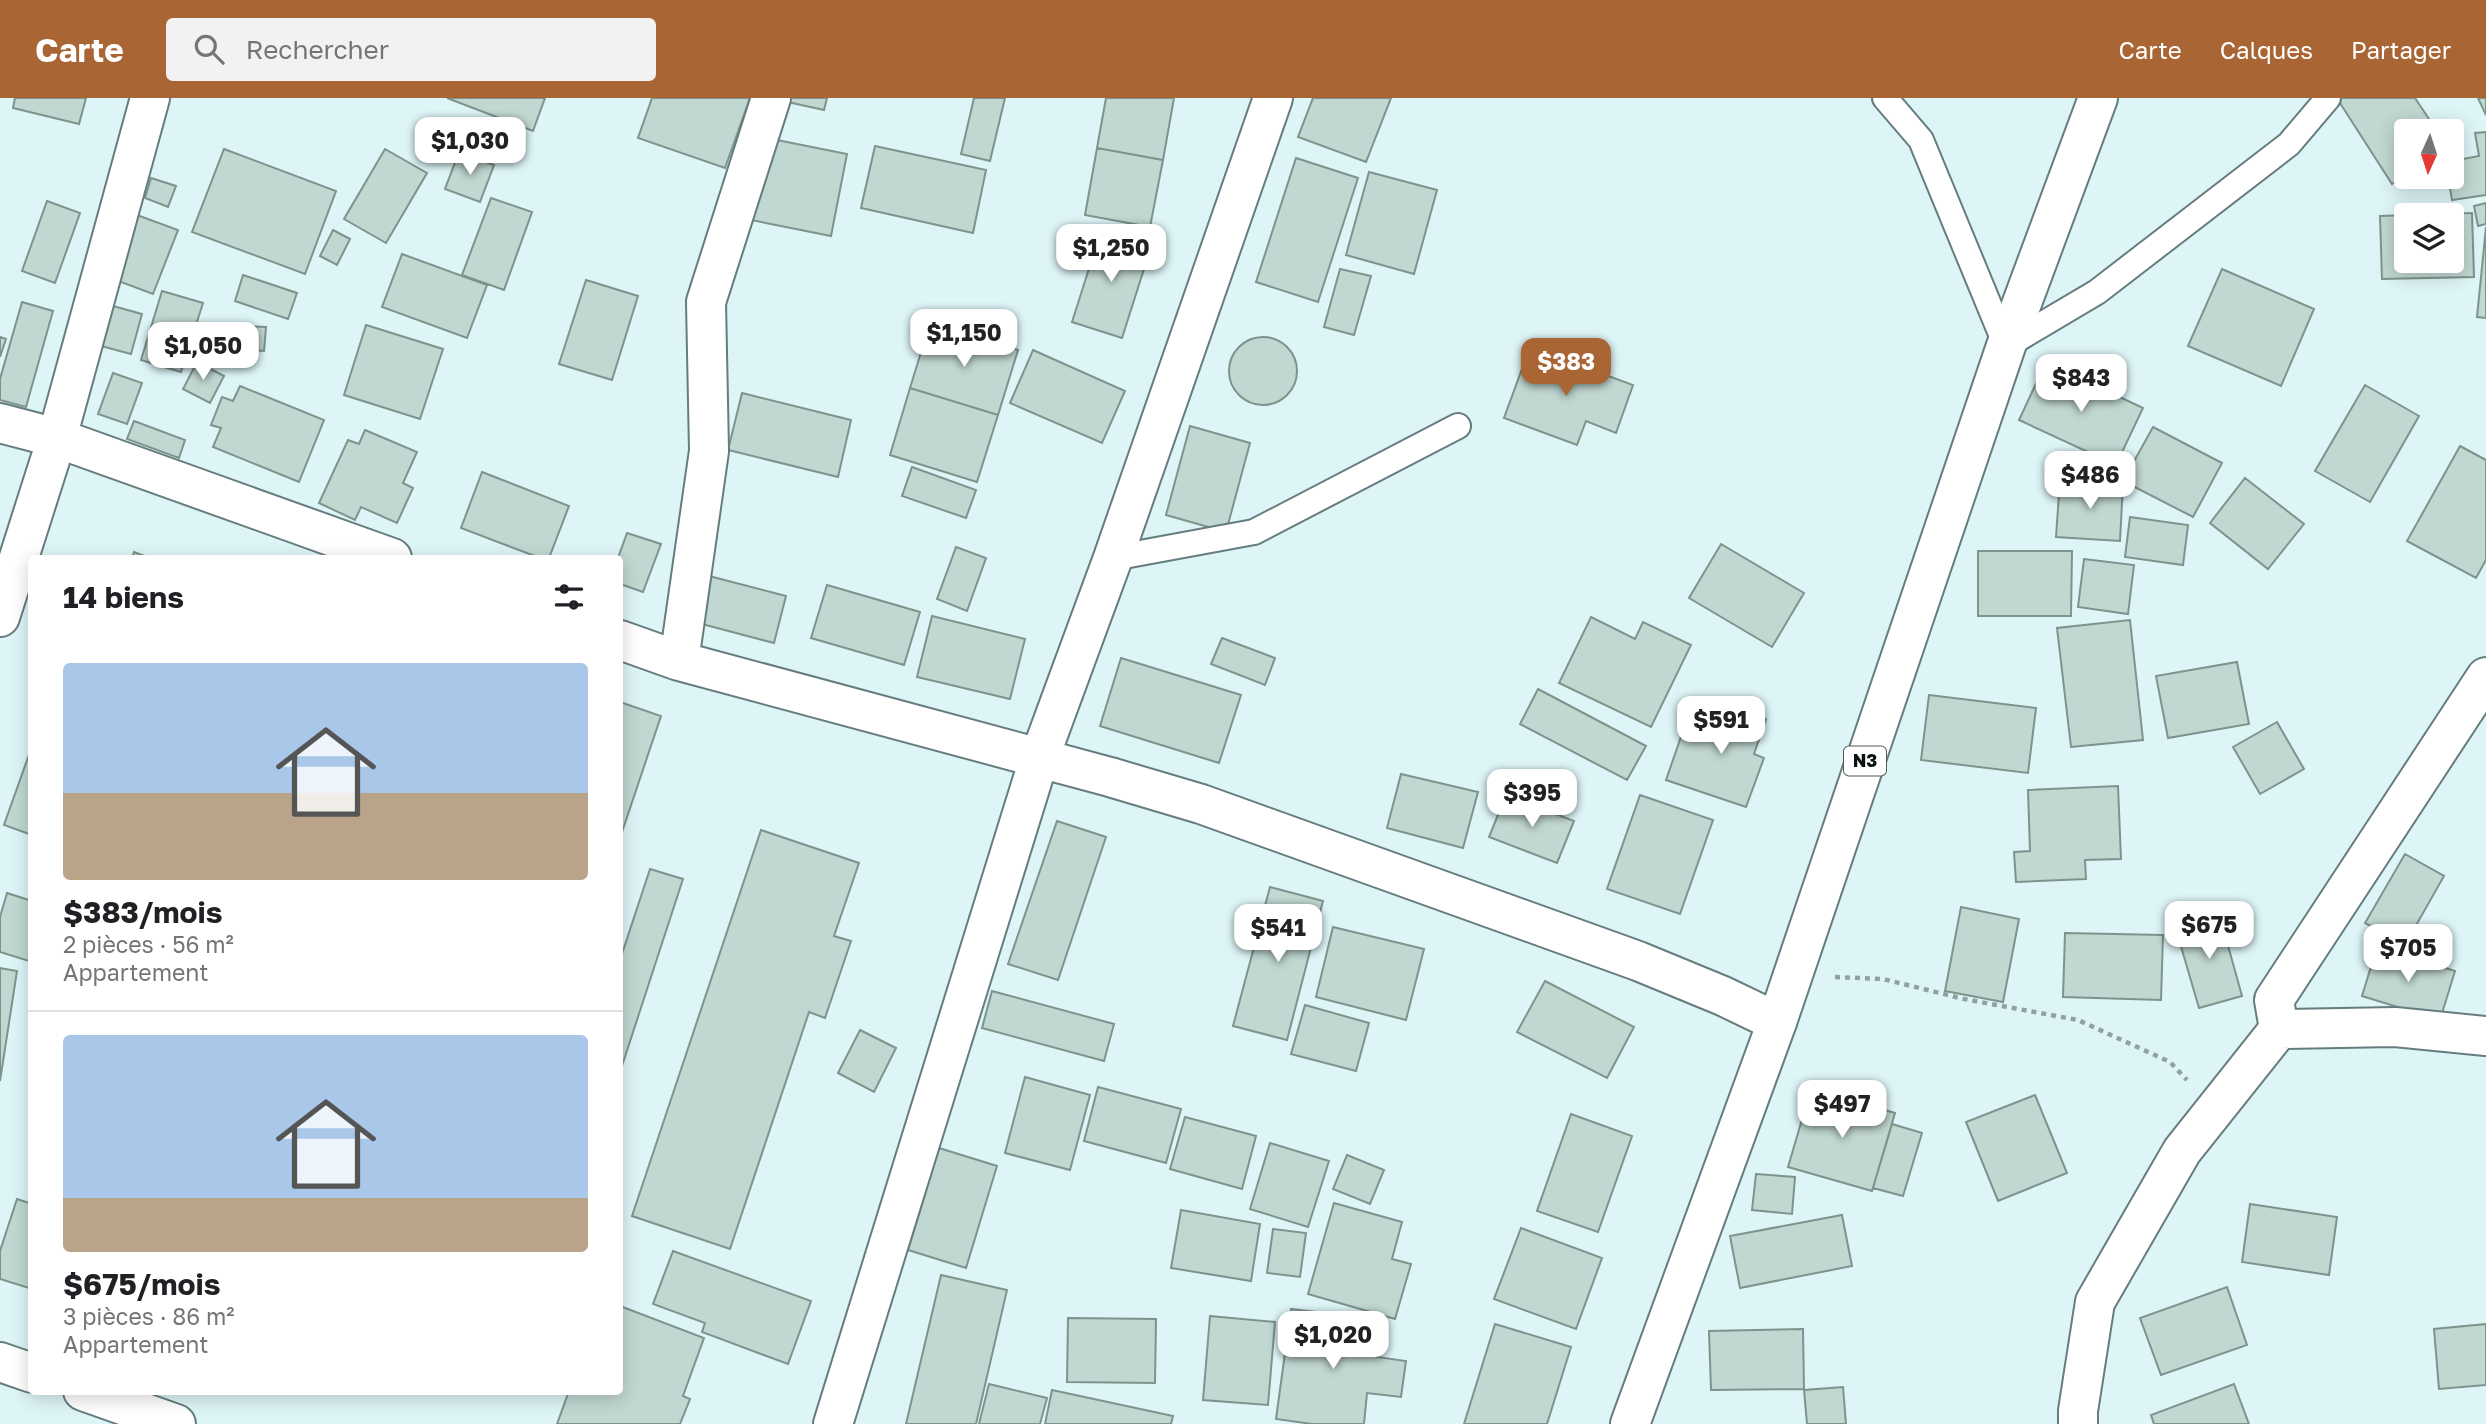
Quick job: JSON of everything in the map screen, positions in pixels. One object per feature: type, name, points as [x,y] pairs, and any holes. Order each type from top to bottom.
[{"type":"main road","points":[[0,617],[58,438],[150,98]]},
{"type":"main road","points":[[680,661],[709,451],[706,302],[771,98]]},
{"type":"main road","points":[[833,1424],[1039,759],[1113,558],[1273,98]]},
{"type":"main road","name":"N3","points":[[1630,1424],[1777,1022],[2006,346],[2098,98]]},
{"type":"main road","points":[[0,423],[58,438],[385,555]]},
{"type":"main road","points":[[623,641],[680,661],[1110,777],[1200,804],[1638,961],[1723,996],[1777,1022]]},
{"type":"main road","points":[[2078,1424],[2095,1302],[2182,1151],[2279,1030],[2274,1000],[2486,677]]},
{"type":"main road","points":[[2279,1030],[2395,1027],[2486,1036]]},
{"type":"main road","points":[[0,1362],[28,1372]]},
{"type":"main road","points":[[94,1395],[176,1424]]},
{"type":"lane","points":[[1885,98],[1921,140],[2006,346],[2097,292],[2289,144],[2328,98]]},
{"type":"lane","points":[[1113,558],[1254,532],[1458,426]]},
{"type":"path","points":[[1792,976],[1883,979],[1964,999],[2078,1020],[2170,1062],[2215,1110]]},
{"type":"building","points":[[15,98],[86,98],[79,124],[13,108]]},
{"type":"building","points":[[447,98],[545,98],[533,131]]},
{"type":"building","points":[[652,98],[750,98],[725,168],[638,138]]},
{"type":"building","points":[[784,98],[827,98],[824,110],[783,101]]},
{"type":"building","points":[[974,98],[1005,98],[990,161],[961,154]]},
{"type":"building","points":[[1106,98],[1174,98],[1163,160],[1097,148]]},
{"type":"building","points":[[1313,98],[1391,98],[1366,162],[1298,137]]},
{"type":"building","points":[[2415,98],[2429,119],[2394,119],[2392,184],[2338,100]]},
{"type":"building","points":[[2478,98],[2486,98],[2486,115]]},
{"type":"building","points":[[2486,132],[2486,195],[2452,200],[2450,189],[2464,189],[2464,159],[2479,156],[2475,133]]},
{"type":"building","points":[[767,138],[847,154],[831,236],[751,220]]},
{"type":"building","points":[[875,146],[986,170],[973,233],[861,208]]},
{"type":"building","points":[[1097,148],[1163,160],[1150,227],[1085,215]]},
{"type":"building","points":[[224,149],[336,191],[305,274],[192,232]]},
{"type":"building","points":[[385,149],[427,173],[386,243],[344,219]]},
{"type":"building","points":[[459,152],[494,165],[480,202],[445,189]]},
{"type":"building","points":[[1296,158],[1358,178],[1318,302],[1256,282]]},
{"type":"building","points":[[1369,172],[1437,190],[1414,274],[1346,255]]},
{"type":"building","points":[[151,178],[176,186],[168,207],[145,198]]},
{"type":"building","points":[[491,198],[532,212],[504,290],[462,275]]},
{"type":"building","points":[[47,201],[80,213],[55,283],[22,271]]},
{"type":"building","points":[[2486,203],[2486,224],[2478,226],[2474,206]]},
{"type":"building","points":[[2464,213],[2472,213],[2474,277],[2382,279],[2380,216],[2394,215],[2394,273],[2464,273]]},
{"type":"building","points":[[137,215],[178,230],[153,294],[113,279]]},
{"type":"building","points":[[2486,227],[2486,318],[2477,317]]},
{"type":"building","points":[[333,230],[350,239],[337,265],[320,256]]},
{"type":"building","points":[[1101,231],[1151,247],[1122,338],[1072,322]]},
{"type":"building","points":[[402,254],[487,285],[467,338],[382,307]]},
{"type":"building","points":[[1340,269],[1371,276],[1354,335],[1324,327]]},
{"type":"building","points":[[2222,269],[2314,309],[2281,386],[2188,346]]},
{"type":"building","points":[[243,275],[297,293],[288,319],[235,301]]},
{"type":"building","points":[[586,280],[638,296],[612,380],[559,364]]},
{"type":"building","points":[[162,291],[203,303],[181,372],[141,360]]},
{"type":"building","points":[[22,302],[53,311],[26,407],[0,400],[0,379]]},
{"type":"building","points":[[113,306],[142,314],[131,354],[101,346]]},
{"type":"building","points":[[930,323],[1018,350],[998,415],[910,388]]},
{"type":"building","points":[[366,325],[443,349],[420,419],[344,395]]},
{"type":"building","points":[[242,326],[266,327],[264,351],[240,349]]},
{"type":"building","points":[[0,337],[6,339],[0,357]]},
{"type":"building","points":[[1256,337],[1270,337],[1282,342],[1292,352],[1297,371],[1292,390],[1282,400],[1270,405],[1256,405],[1244,400],[1234,390],[1229,378],[1229,364],[1234,352],[1244,342]]},
{"type":"building","points":[[1530,347],[1633,385],[1616,433],[1586,421],[1577,445],[1504,418]]},
{"type":"building","points":[[1033,350],[1125,391],[1102,443],[1010,403]]},
{"type":"building","points":[[197,362],[224,376],[210,403],[183,389]]},
{"type":"building","points":[[2046,362],[2143,408],[2116,465],[2019,420]]},
{"type":"building","points":[[113,373],[142,383],[127,424],[98,414]]},
{"type":"building","points":[[2365,385],[2419,416],[2370,502],[2315,471]]},
{"type":"building","points":[[240,386],[324,420],[299,482],[213,447],[221,428],[211,425],[222,397],[233,401]]},
{"type":"building","points":[[910,388],[998,415],[977,482],[890,455]]},
{"type":"building","points":[[742,393],[851,420],[838,477],[728,450]]},
{"type":"building","points":[[134,421],[185,440],[179,458],[127,439]]},
{"type":"building","points":[[1190,426],[1250,443],[1226,532],[1166,515]]},
{"type":"building","points":[[2153,427],[2222,463],[2193,517],[2123,481]]},
{"type":"building","points":[[365,430],[417,452],[403,483],[413,488],[397,523],[361,507],[355,520],[319,503],[348,440],[359,444]]},
{"type":"building","points":[[2460,446],[2486,460],[2486,560],[2476,578],[2407,541]]},
{"type":"building","points":[[912,467],[976,490],[966,518],[902,496]]},
{"type":"building","points":[[482,472],[569,506],[550,555],[532,555],[461,528]]},
{"type":"building","points":[[2245,478],[2304,524],[2268,569],[2210,523]]},
{"type":"building","points":[[2060,480],[2123,484],[2120,541],[2056,537]]},
{"type":"building","points":[[2130,517],[2188,525],[2183,565],[2125,557]]},
{"type":"building","points":[[627,533],[661,544],[643,592],[623,585],[623,555],[619,555]]},
{"type":"building","points":[[1721,544],[1804,593],[1772,647],[1689,598]]},
{"type":"building","points":[[956,547],[986,558],[967,611],[937,599]]},
{"type":"building","points":[[1978,551],[2072,551],[2071,616],[1978,616]]},
{"type":"building","points":[[2084,559],[2134,565],[2128,614],[2078,607]]},
{"type":"building","points":[[709,576],[786,596],[774,643],[698,623]]},
{"type":"building","points":[[827,585],[920,612],[904,665],[811,638]]},
{"type":"building","points":[[932,616],[1025,639],[1010,699],[917,677]]},
{"type":"building","points":[[1591,617],[1635,639],[1643,622],[1691,645],[1651,727],[1559,683]]},
{"type":"building","points":[[2130,620],[2143,740],[2071,747],[2057,628]]},
{"type":"building","points":[[1222,638],[1275,658],[1265,685],[1211,664]]},
{"type":"building","points":[[1121,658],[1241,695],[1219,763],[1100,726]]},
{"type":"building","points":[[2237,662],[2249,724],[2168,738],[2156,676]]},
{"type":"building","points":[[1538,689],[1646,746],[1627,780],[1520,724]]},
{"type":"building","points":[[1929,695],[2036,708],[2028,773],[1921,760]]},
{"type":"building","points":[[1716,702],[1766,719],[1754,754],[1764,758],[1746,807],[1666,780],[1683,731],[1704,738]]},
{"type":"building","points":[[623,703],[661,716],[623,829]]},
{"type":"building","points":[[2277,722],[2304,769],[2260,794],[2233,747]]},
{"type":"building","points":[[28,757],[28,834],[4,825]]},
{"type":"building","points":[[1401,774],[1478,792],[1463,848],[1387,828]]},
{"type":"building","points":[[2118,786],[2121,859],[2085,860],[2086,879],[2016,882],[2014,852],[2030,851],[2028,790]]},
{"type":"building","points":[[1506,795],[1574,821],[1557,863],[1489,837]]},
{"type":"building","points":[[1640,795],[1713,820],[1680,914],[1607,889]]},
{"type":"building","points":[[1057,821],[1106,837],[1058,980],[1008,964]]},
{"type":"building","points":[[761,830],[859,863],[834,936],[851,941],[825,1018],[809,1012],[730,1249],[632,1216]]},
{"type":"building","points":[[2405,854],[2444,876],[2405,945],[2365,923]]},
{"type":"building","points":[[650,869],[683,879],[623,1063],[623,951]]},
{"type":"building","points":[[1270,887],[1323,901],[1287,1040],[1233,1026]]},
{"type":"building","points":[[7,893],[28,900],[28,961],[0,952],[0,917]]},
{"type":"building","points":[[1961,907],[2019,919],[2003,1002],[1945,991]]},
{"type":"building","points":[[2219,913],[2242,996],[2199,1008],[2175,926]]},
{"type":"building","points":[[1333,927],[1424,949],[1406,1020],[1316,997]]},
{"type":"building","points":[[2065,933],[2163,935],[2161,1000],[2063,997]]},
{"type":"building","points":[[2377,947],[2455,971],[2440,1020],[2362,996]]},
{"type":"building","points":[[0,968],[17,971],[0,1081]]},
{"type":"building","points":[[1545,981],[1634,1027],[1607,1078],[1517,1032]]},
{"type":"building","points":[[992,991],[1114,1024],[1104,1061],[982,1028]]},
{"type":"building","points":[[1305,1005],[1369,1023],[1356,1071],[1291,1054]]},
{"type":"building","points":[[860,1030],[896,1048],[874,1092],[838,1073]]},
{"type":"building","points":[[1025,1077],[1090,1095],[1070,1170],[1005,1153]]},
{"type":"building","points":[[1098,1087],[1181,1109],[1166,1163],[1084,1141]]},
{"type":"building","points":[[1811,1089],[1895,1113],[1872,1191],[1788,1167]]},
{"type":"building","points":[[2035,1095],[2067,1173],[1998,1201],[1966,1122]]},
{"type":"building","points":[[1571,1114],[1632,1136],[1598,1232],[1537,1211]]},
{"type":"building","points":[[1185,1117],[1256,1136],[1242,1189],[1170,1169]]},
{"type":"building","points":[[1892,1124],[1922,1133],[1903,1196],[1873,1188]]},
{"type":"building","points":[[1270,1143],[1329,1161],[1308,1227],[1250,1209]]},
{"type":"building","points":[[939,1148],[997,1166],[966,1268],[908,1250]]},
{"type":"building","points":[[1347,1155],[1384,1170],[1370,1204],[1333,1189]]},
{"type":"building","points":[[1756,1174],[1795,1177],[1792,1214],[1752,1210]]},
{"type":"building","points":[[17,1199],[28,1203],[28,1288],[0,1279],[0,1251]]},
{"type":"building","points":[[1334,1203],[1402,1222],[1392,1259],[1411,1264],[1395,1319],[1308,1294]]},
{"type":"building","points":[[2250,1204],[2337,1217],[2329,1275],[2242,1262]]},
{"type":"building","points":[[1181,1210],[1260,1224],[1251,1281],[1171,1268]]},
{"type":"building","points":[[1842,1215],[1852,1266],[1740,1288],[1730,1236]]},
{"type":"building","points":[[1521,1228],[1602,1258],[1576,1329],[1494,1299]]},
{"type":"building","points":[[1273,1229],[1306,1233],[1300,1277],[1267,1273]]},
{"type":"building","points":[[673,1251],[811,1301],[788,1364],[702,1332],[705,1323],[653,1304]]},
{"type":"building","points":[[941,1275],[1007,1290],[976,1424],[906,1424]]},
{"type":"building","points":[[2227,1287],[2247,1345],[2161,1375],[2140,1318]]},
{"type":"building","points":[[623,1307],[704,1338],[683,1396],[690,1399],[680,1424],[557,1424],[568,1395],[623,1395]]},
{"type":"building","points":[[1291,1309],[1358,1317],[1356,1336],[1380,1338],[1377,1357],[1406,1361],[1401,1397],[1367,1393],[1364,1424],[1312,1424],[1276,1419]]},
{"type":"building","points":[[1210,1316],[1275,1322],[1268,1405],[1203,1400]]},
{"type":"building","points":[[1068,1318],[1156,1319],[1155,1383],[1067,1382]]},
{"type":"building","points":[[1495,1324],[1571,1347],[1547,1424],[1464,1424]]},
{"type":"building","points":[[2486,1324],[2486,1385],[2439,1389],[2434,1329]]},
{"type":"building","points":[[1803,1329],[1804,1389],[1711,1390],[1709,1331]]},
{"type":"building","points":[[989,1384],[1047,1398],[1040,1424],[979,1424]]},
{"type":"building","points":[[2234,1384],[2249,1424],[2154,1424],[2151,1415]]},
{"type":"building","points":[[1843,1387],[1846,1424],[1807,1424],[1804,1390]]},
{"type":"building","points":[[1052,1390],[1173,1416],[1171,1424],[1045,1424]]}]
